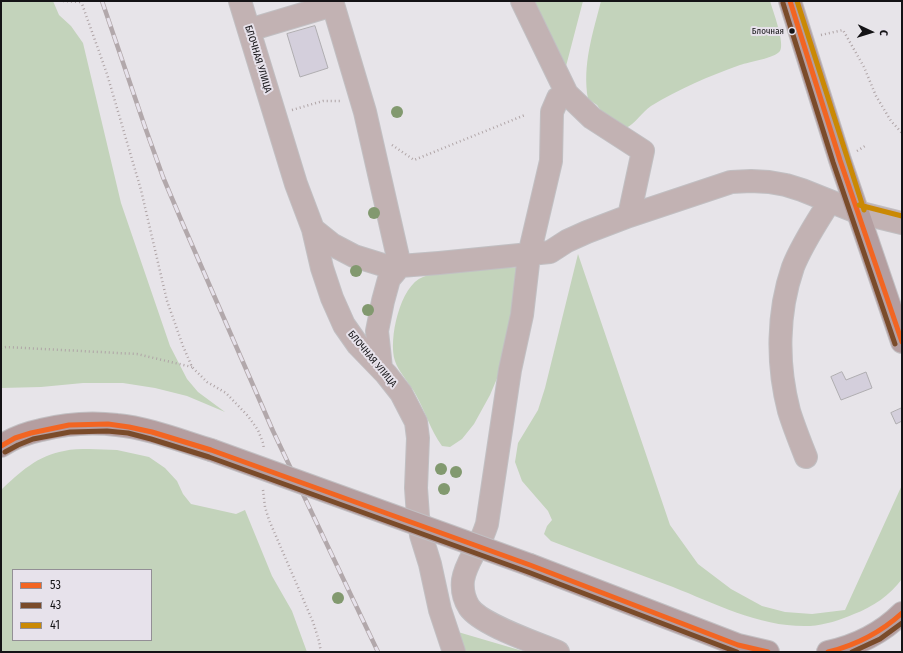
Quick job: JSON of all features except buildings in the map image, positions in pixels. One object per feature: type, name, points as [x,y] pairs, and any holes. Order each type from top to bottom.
[{"type":"main road","points":[[790,1],[858,212],[902,342]]},
{"type":"main road","points":[[1,446],[8,441],[51,427],[72,424],[117,425],[155,433],[212,450],[530,565],[738,645],[768,652]]},
{"type":"main road","points":[[828,652],[856,644],[885,627],[902,613]]},
{"type":"street","name":"БЛОЧНАЯ УЛИЦА","points":[[240,1],[296,184],[313,229],[322,268],[332,298],[344,325],[358,345],[381,368],[400,393],[416,422],[418,438],[416,488],[421,535],[430,564],[440,610],[454,652]]},
{"type":"street","points":[[522,1],[566,94],[592,118],[643,151],[629,216]]},
{"type":"street","points":[[249,30],[333,3],[365,112],[400,266]]},
{"type":"street","points":[[558,652],[480,618],[469,607],[464,597],[463,582],[466,569],[481,540],[487,524],[510,370],[522,315],[529,255],[551,161],[552,112],[558,98],[566,94]]},
{"type":"street","points":[[313,229],[333,245],[354,256],[383,265],[400,266],[529,255],[550,252],[567,241],[587,232],[629,216],[731,182],[751,181],[769,182],[802,190],[858,212],[902,223]]},
{"type":"street","points":[[806,457],[789,411],[784,384],[781,362],[780,335],[782,308],[793,266],[803,246],[830,201]]},
{"type":"street","points":[[381,368],[377,332],[389,279],[400,266]]},
{"type":"path","points":[[63,1],[81,2],[107,74],[141,190],[167,302],[192,367],[207,382],[226,393],[248,416],[258,430],[263,443],[264,451]]},
{"type":"path","points":[[815,36],[843,30],[864,67],[876,96],[890,121],[902,133]]},
{"type":"path","points":[[275,115],[323,101],[345,101]]},
{"type":"path","points":[[390,144],[414,160],[525,115]]},
{"type":"path","points":[[1,348],[6,347],[137,354],[192,367]]},
{"type":"path","points":[[263,488],[262,494],[269,520],[313,622],[320,641],[321,652]]},
{"type":"green space","points":[[1,1],[53,1],[59,15],[71,26],[83,43],[121,203],[170,346],[187,379],[198,392],[225,412],[187,396],[155,388],[123,383],[83,383],[41,387],[1,388]]},
{"type":"green space","points":[[531,1],[583,1],[565,70]]},
{"type":"green space","points":[[601,1],[770,1],[781,41],[780,51],[773,56],[762,60],[728,69],[672,94],[651,106],[626,128],[606,118],[597,105],[588,99],[586,74],[587,61]]},
{"type":"green space","points":[[578,254],[670,525],[698,564],[731,589],[762,606],[785,612],[812,614],[845,610],[902,485],[902,579],[881,600],[868,608],[849,616],[821,625],[792,626],[774,623],[740,614],[551,541],[544,534],[547,526],[552,520],[548,511],[522,481],[515,462],[518,443],[538,410],[545,388]]},
{"type":"green space","points":[[508,267],[517,268],[520,273],[501,369],[490,395],[474,424],[462,439],[450,447],[442,446],[434,433],[416,395],[395,361],[393,340],[402,302],[415,282],[432,274]]},
{"type":"green space","points":[[76,449],[117,450],[149,457],[165,468],[177,481],[183,494],[191,504],[236,514],[245,510],[272,576],[292,611],[307,652],[1,652],[1,490],[22,471],[46,456]]},
{"type":"green space","points":[[458,632],[526,652],[464,652]]},
{"type":"railway","points":[[102,1],[163,177],[182,222],[273,431],[378,652]]},
{"type":"transit line","name":"53","points":[[790,1],[840,160],[902,342]]},
{"type":"transit line","name":"41","points":[[797,1],[864,210]]},
{"type":"transit line","name":"43","points":[[783,3],[833,162],[895,344]]},
{"type":"transit line","name":"41","points":[[859,205],[902,216]]},
{"type":"transit line","name":"53","points":[[1,446],[15,438],[31,433],[69,425],[108,424],[152,432],[211,450],[530,565],[738,645],[768,652]]},
{"type":"transit line","name":"43","points":[[5,452],[33,439],[70,432],[107,431],[128,433],[151,439],[209,457],[528,572],[737,652]]},
{"type":"transit line","name":"53","points":[[828,652],[858,642],[885,627],[902,613]]},
{"type":"transit line","name":"43","points":[[852,652],[880,639],[902,623]]},
{"type":"place","name":"Блочная","points":[[792,31]]}]
